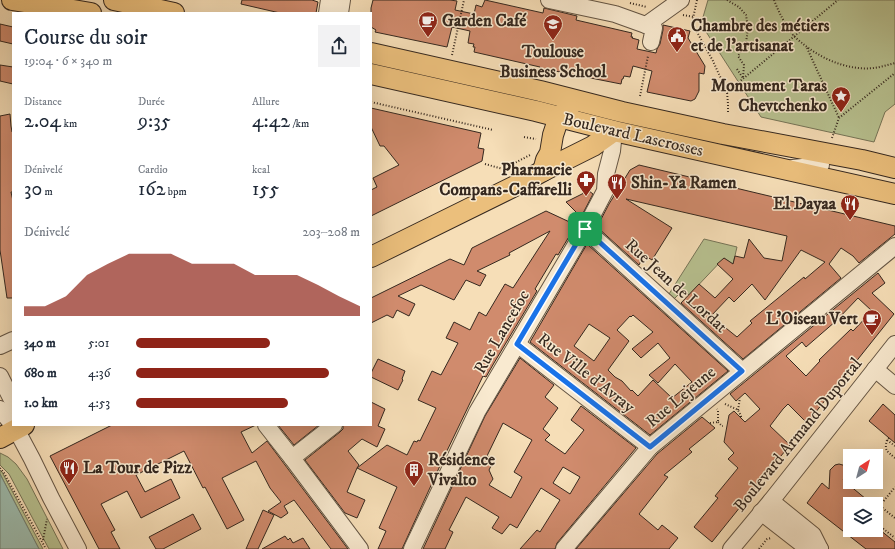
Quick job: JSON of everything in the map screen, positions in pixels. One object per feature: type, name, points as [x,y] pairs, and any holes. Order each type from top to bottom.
[{"type":"main road","points":[[12,0],[85,12]]},
{"type":"main road","points":[[114,0],[169,12]]},
{"type":"main road","name":"Boulevard Lascrosses","points":[[372,53],[724,134],[862,160],[895,168]]},
{"type":"main road","name":"Boulevard Lascrosses","points":[[372,74],[536,111],[614,131],[895,194]]},
{"type":"main road","points":[[543,171],[550,153],[553,135],[559,117],[578,101]]},
{"type":"main road","points":[[372,258],[593,146],[614,131],[608,108]]},
{"type":"street","points":[[326,12],[329,0]]},
{"type":"street","points":[[340,12],[342,0]]},
{"type":"street","points":[[549,0],[615,14],[654,28],[651,42]]},
{"type":"street","points":[[646,25],[681,0]]},
{"type":"street","name":"Rue Lancefoc","points":[[412,549],[477,412],[585,229],[605,191],[606,174],[612,151],[614,131]]},
{"type":"street","points":[[782,169],[821,165]]},
{"type":"street","name":"Rue Jean de Lordat","points":[[585,229],[742,371]]},
{"type":"street","name":"Rue Lejeune","points":[[564,549],[650,447],[895,246]]},
{"type":"street","points":[[0,346],[12,340]]},
{"type":"street","name":"Rue Ville d'Avray","points":[[517,344],[650,447]]},
{"type":"street","name":"Boulevard Armand Duportal","points":[[731,549],[895,344]]},
{"type":"street","points":[[875,369],[895,386]]},
{"type":"street","points":[[0,376],[12,400]]},
{"type":"street","points":[[0,409],[14,429],[78,549]]},
{"type":"street","points":[[267,426],[360,549]]},
{"type":"street","points":[[292,458],[333,426]]},
{"type":"street","points":[[766,506],[802,547],[820,549]]},
{"type":"street","points":[[766,506],[813,535],[820,549]]},
{"type":"path","points":[[452,55],[464,0]]},
{"type":"path","points":[[697,0],[692,23],[713,61],[727,92],[728,114]]},
{"type":"path","points":[[727,0],[739,7],[746,15],[748,28],[746,43],[738,56],[744,65],[743,78]]},
{"type":"path","points":[[774,0],[780,15],[794,37],[806,47],[822,56],[837,63],[852,67],[874,68],[895,63]]},
{"type":"path","points":[[727,92],[838,0]]},
{"type":"path","points":[[640,96],[651,42]]},
{"type":"path","points":[[806,47],[839,118]]},
{"type":"path","points":[[737,69],[743,78]]},
{"type":"path","points":[[832,138],[839,118],[895,73]]},
{"type":"path","points":[[372,102],[493,130]]},
{"type":"path","points":[[524,137],[539,140]]},
{"type":"path","points":[[485,164],[503,169],[535,152]]},
{"type":"path","points":[[712,395],[718,401],[738,410]]},
{"type":"path","points":[[740,398],[738,410],[741,418]]},
{"type":"path","points":[[718,422],[722,426]]},
{"type":"path","points":[[895,446],[888,439],[885,446],[888,452],[895,458]]},
{"type":"path","points":[[0,468],[46,549]]},
{"type":"path","points":[[883,502],[895,487]]},
{"type":"path","points":[[883,508],[895,518]]},
{"type":"path","points":[[883,529],[895,538]]},
{"type":"path","points":[[759,549],[767,539],[776,537]]},
{"type":"green space","points":[[708,0],[895,0],[895,104],[885,112],[874,142],[761,117],[701,24]]},
{"type":"green space","points":[[704,239],[737,247],[733,264],[724,258],[689,295],[683,290],[674,299],[669,294]]},
{"type":"green space","points":[[0,453],[8,457],[16,464],[27,479],[63,549],[49,549],[9,474],[0,465]]},
{"type":"green space","points":[[0,470],[43,549],[39,549],[0,474]]},
{"type":"shaded area","points":[[0,474],[1,476],[39,549],[0,549]]},
{"type":"building","points":[[242,0],[312,0],[318,2],[316,12],[276,12],[241,4]]},
{"type":"building","points":[[373,0],[450,0],[457,1],[455,10],[474,14],[476,5],[482,7],[485,0],[543,13],[544,8],[577,16],[576,20],[632,33],[632,38],[639,40],[637,49],[656,53],[660,44],[663,25],[690,31],[688,38],[705,66],[704,74],[699,73],[699,91],[695,99],[691,101],[647,92],[652,71],[633,66],[630,77],[624,76],[621,84],[540,68],[474,52],[474,44],[468,43],[470,31],[452,27],[447,47],[375,32],[376,30],[372,28],[371,8]]},
{"type":"building","points":[[0,24],[12,27],[12,44],[0,41]]},
{"type":"building","points":[[0,65],[12,67],[12,84],[0,81]]},
{"type":"building","points":[[372,108],[481,133],[478,148],[484,149],[482,161],[372,216],[372,190],[377,187],[373,178],[399,165],[384,146],[380,146],[372,129]]},
{"type":"building","points":[[10,114],[12,132],[12,298],[7,298],[0,250],[0,116]]},
{"type":"building","points":[[639,165],[895,226],[895,234],[859,263],[853,256],[841,248],[829,264],[841,278],[743,359],[681,303],[699,284],[715,298],[733,279],[717,264],[724,258],[733,264],[735,256],[744,258],[749,239],[764,258],[782,261],[787,236],[626,199],[672,228],[652,260],[644,255],[639,265],[597,227],[630,170]],"holes":[[[801,250],[825,262],[750,321],[752,323],[737,337],[711,316],[729,297],[734,302],[752,284],[765,300]]]},
{"type":"building","points":[[584,187],[593,194],[581,217],[566,202],[586,192]]},
{"type":"building","points":[[546,211],[576,225],[535,289],[537,291],[486,377],[483,376],[402,549],[378,549],[386,531],[379,528],[397,487],[357,468],[387,445],[407,455],[414,441],[420,441],[436,408],[418,400],[432,371],[441,375],[458,343],[446,338],[454,322],[470,330],[479,312],[486,316],[505,284],[513,288],[550,231],[509,253],[510,255],[477,271],[486,275],[480,286],[466,280],[454,300],[421,285],[398,296],[415,304],[409,316],[397,310],[393,318],[387,315],[372,322],[372,298],[450,259],[464,265],[472,248]]},
{"type":"building","points":[[587,244],[728,371],[650,435],[530,342]],"holes":[[[633,315],[653,332],[632,349],[641,358],[658,343],[670,358],[649,375],[658,383],[675,364],[692,382],[672,398],[653,380],[638,396],[608,370],[629,341],[617,330],[630,316],[631,317]],[[589,324],[610,338],[594,361],[574,346]]]},
{"type":"building","points":[[878,273],[885,283],[872,293],[894,314],[807,423],[788,404],[783,409],[770,426],[790,445],[761,479],[712,542],[694,527],[718,498],[715,496],[738,468],[728,459],[734,453],[724,442],[729,415],[734,411],[745,422],[760,409],[745,393],[736,401],[730,394]],"holes":[[[858,298],[872,311],[853,331],[851,329],[819,360],[820,361],[806,376],[786,356],[802,342],[806,347],[836,321]]]},
{"type":"building","points":[[520,358],[554,385],[545,397],[558,408],[543,429],[550,435],[545,440],[565,454],[584,430],[571,420],[581,406],[636,448],[557,543],[555,549],[520,549],[537,530],[540,532],[560,500],[541,488],[517,528],[510,524],[502,534],[492,528],[499,517],[466,497],[449,530],[453,532],[445,549],[423,549],[485,416]],"holes":[[[503,423],[532,440],[514,472],[522,477],[511,498],[489,485],[493,479],[489,470],[494,460],[487,456]],[[563,467],[580,477],[570,494],[553,483]]]},
{"type":"building","points":[[378,359],[405,371],[403,380],[398,390],[372,377],[372,371]]},
{"type":"building","points":[[372,402],[385,409],[378,426],[385,429],[377,447],[362,439],[348,451],[359,465],[347,492],[365,500],[357,518],[345,513],[305,460],[340,432],[343,429],[343,426],[372,426]]},
{"type":"building","points":[[883,404],[895,415],[895,443],[869,421]]},
{"type":"building","points":[[702,417],[715,428],[689,449],[692,452],[664,475],[668,477],[639,514],[658,530],[662,525],[678,538],[669,549],[576,549],[657,454]]},
{"type":"building","points":[[110,426],[254,426],[241,432],[252,453],[267,441],[348,549],[331,549],[294,500],[284,506],[288,513],[281,518],[268,511],[281,502],[270,488],[256,461],[222,478],[244,520],[227,529],[205,487],[203,488],[184,451],[136,475],[145,492],[171,479],[180,498],[141,518],[127,491],[101,504],[115,530],[111,532],[120,549],[99,549],[50,456]]},
{"type":"building","points":[[279,426],[318,426],[294,445]]},
{"type":"building","points":[[835,465],[843,465],[843,489],[854,489],[864,497],[843,497],[843,531],[807,503],[822,483],[829,489],[830,470]]},
{"type":"building","points":[[263,510],[274,515],[258,549],[246,549]]},
{"type":"building","points":[[193,514],[201,529],[163,549],[156,549],[149,537]]},
{"type":"building","points":[[883,532],[895,542],[895,549],[866,549],[851,537],[883,537]]},
{"type":"building","points":[[285,536],[288,540],[290,538],[293,543],[303,538],[310,549],[262,549]]},
{"type":"place","name":"Garden Café","points":[[428,38]]},
{"type":"place","name":"Toulouse Business School","points":[[553,41]]},
{"type":"place","name":"Chambre des métiers et de l'artisanat","points":[[677,53]]},
{"type":"place","name":"Monument Taras Chevtchenko","points":[[841,113]]},
{"type":"place","name":"Pharmacie Compans-Caffarelli","points":[[586,197]]},
{"type":"place","name":"Shin-Ya Ramen","points":[[617,200]]},
{"type":"place","name":"El Dayaa","points":[[850,221]]},
{"type":"place","name":"L'Oiseau Vert","points":[[872,336]]},
{"type":"place","name":"La Tour de Pizz","points":[[69,485]]},
{"type":"place","name":"Résidence Vivalto","points":[[414,487]]},
{"type":"route","points":[[585,229],[742,371],[650,447],[517,344],[585,229]]}]
